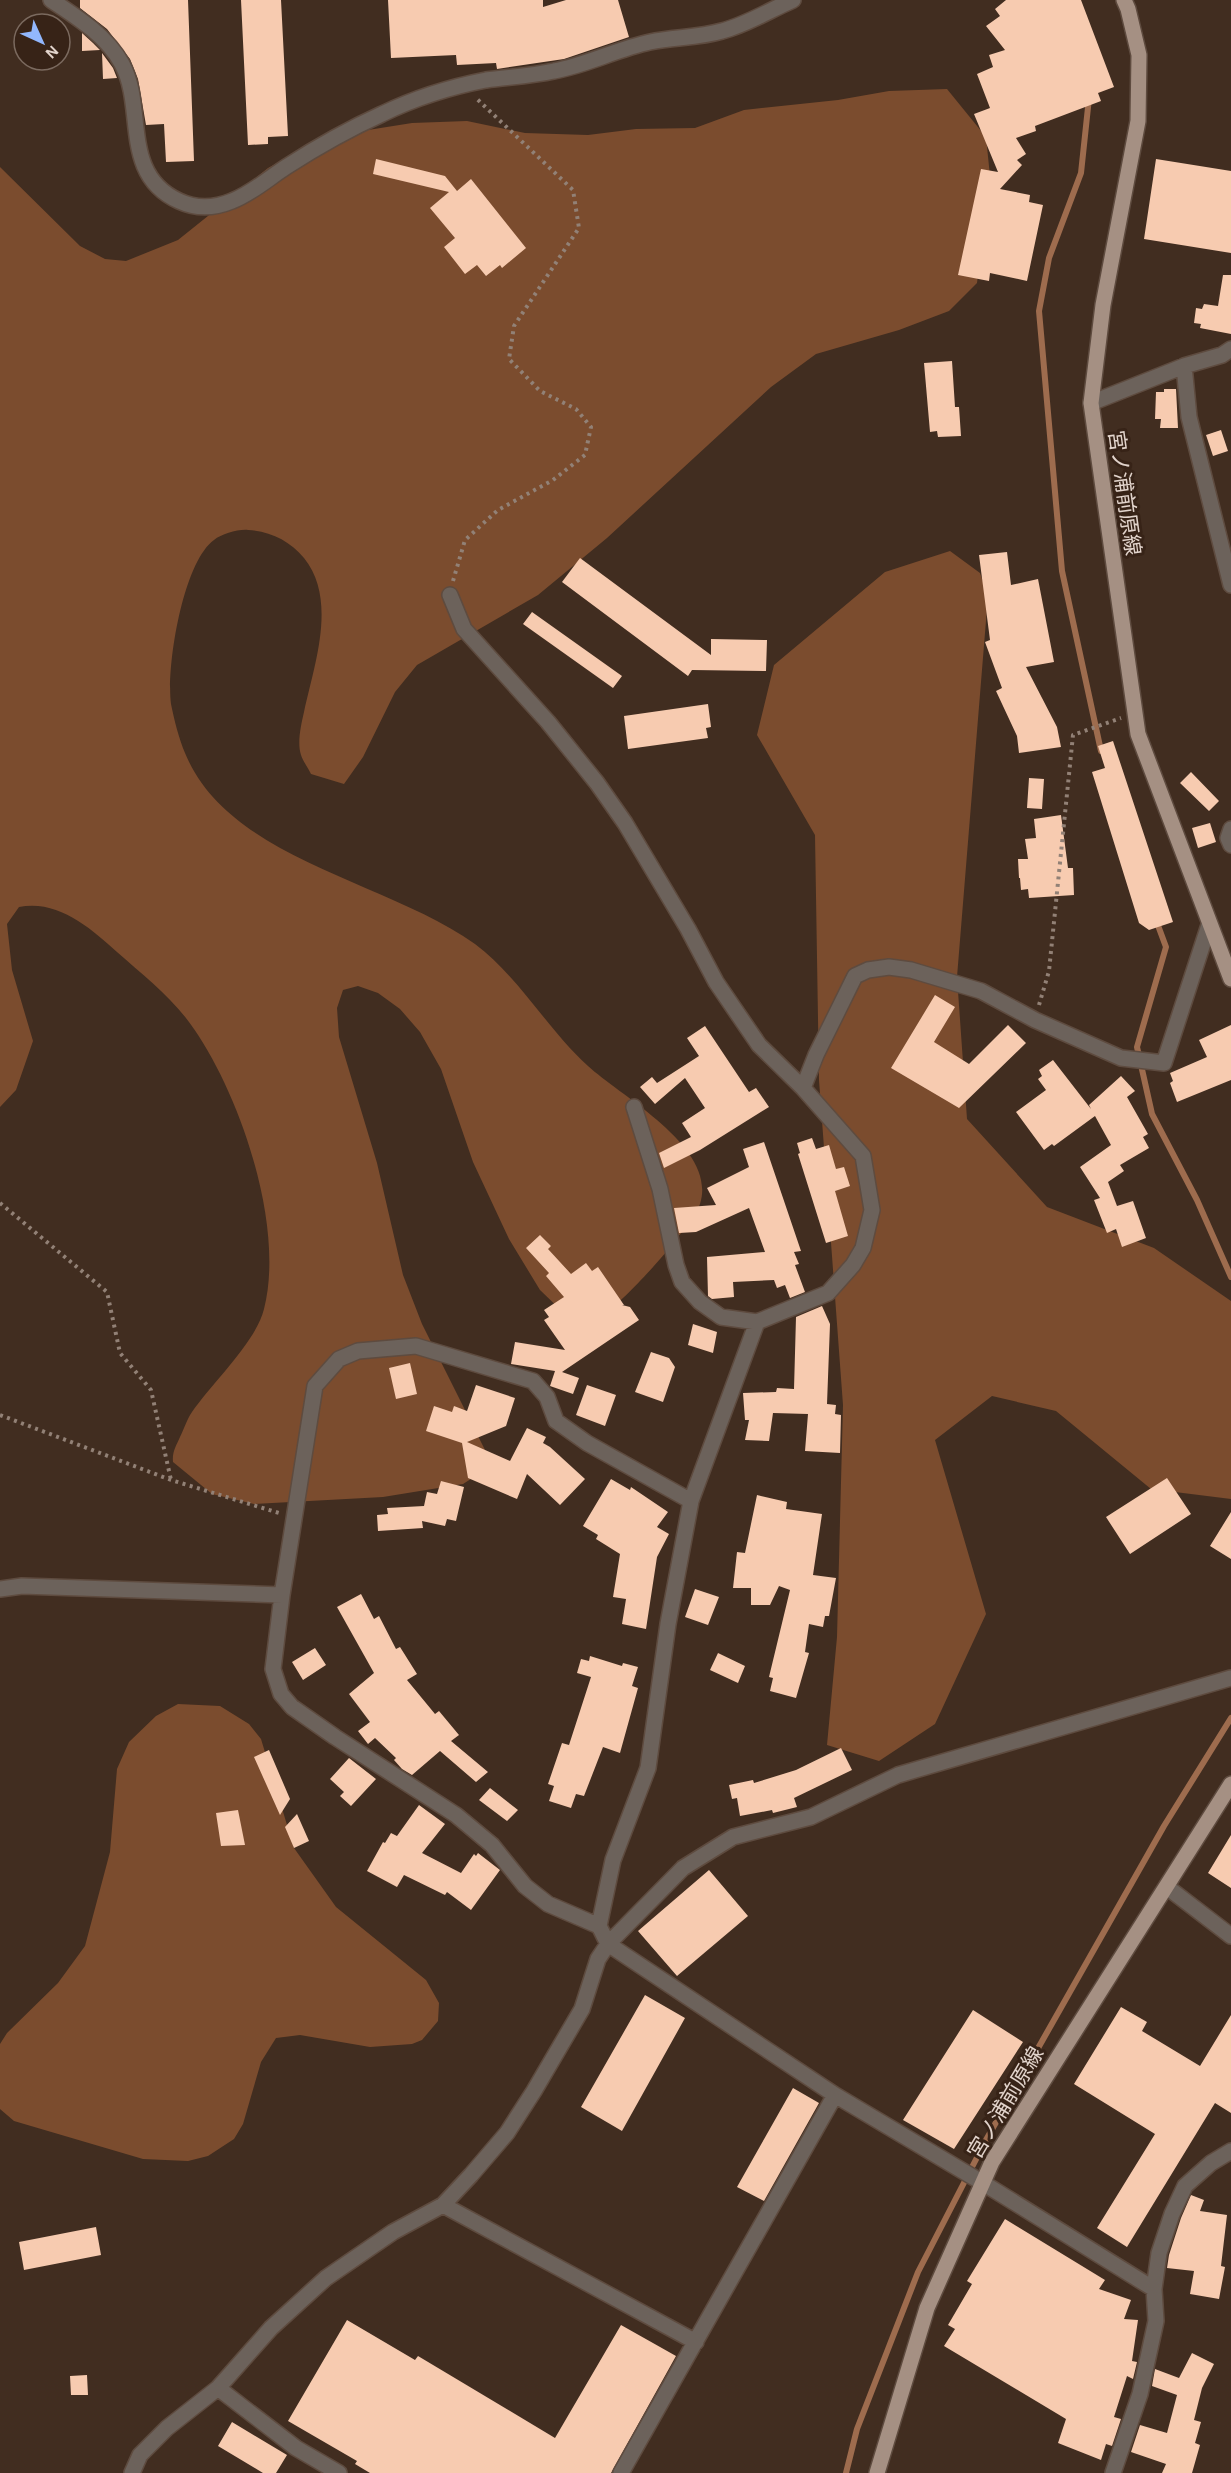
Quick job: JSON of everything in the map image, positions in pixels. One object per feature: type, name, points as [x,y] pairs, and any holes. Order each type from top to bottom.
[{"type":"main road","name":"宮ノ浦前原線","points":[[1124,0],[1139,55],[1138,121],[1103,304],[1091,403],[1133,714],[1138,734],[1231,980]]},
{"type":"main road","name":"宮ノ浦前原線","points":[[877,2473],[927,2308],[992,2162],[1231,1784]]},
{"type":"street","points":[[51,0],[85,23],[111,48],[123,65],[130,88],[136,138],[146,168],[159,188],[178,201],[192,206],[212,207],[234,201],[322,143],[382,113],[420,98],[464,86],[580,66],[651,42],[692,38],[724,31],[793,0]]},
{"type":"street","points":[[1091,403],[1184,366],[1222,355],[1231,349]]},
{"type":"street","points":[[1184,366],[1189,417],[1231,585]]},
{"type":"street","points":[[450,595],[464,629],[548,722],[597,783],[625,823],[688,929],[716,982],[759,1045],[803,1088],[863,1156],[872,1210],[863,1248],[853,1265],[828,1293],[757,1322],[721,1317],[700,1302],[682,1282],[676,1265],[660,1190],[634,1107]]},
{"type":"street","points":[[1231,829],[1228,838],[1231,845]]},
{"type":"street","points":[[803,1088],[816,1055],[855,976],[868,970],[890,967],[911,970],[981,991],[1035,1020],[1121,1058],[1164,1063],[1209,925]]},
{"type":"street","points":[[757,1322],[691,1501],[668,1624],[648,1768],[613,1860],[599,1926],[608,1944],[835,2095],[1154,2289]]},
{"type":"street","points":[[599,1926],[548,1904],[525,1886],[492,1845],[456,1815],[292,1707],[281,1694],[273,1669],[293,1517],[315,1386],[339,1359],[358,1351],[416,1346],[533,1381],[547,1397],[556,1421],[587,1443],[691,1501]]},
{"type":"street","points":[[0,1589],[22,1586],[282,1595]]},
{"type":"street","points":[[132,2473],[140,2455],[218,2388],[271,2328],[326,2278],[393,2232],[443,2205],[507,2133],[523,2108],[582,2009],[598,1959],[608,1944],[683,1868],[733,1837],[811,1817],[898,1775],[1231,1678]]},
{"type":"street","points":[[1167,1887],[1231,1936]]},
{"type":"street","points":[[621,2473],[835,2095]]},
{"type":"street","points":[[1113,2473],[1140,2394],[1156,2321],[1154,2289],[1159,2253],[1172,2214],[1185,2186],[1211,2163],[1231,2151]]},
{"type":"street","points":[[443,2205],[696,2342]]},
{"type":"street","points":[[218,2388],[296,2448],[339,2473]]},
{"type":"path","points":[[450,595],[465,540],[498,510],[553,480],[585,455],[591,427],[576,410],[540,391],[509,359],[514,326],[579,228],[573,190],[464,86]]},
{"type":"path","points":[[1035,1020],[1049,971],[1073,735],[1133,714]]},
{"type":"path","points":[[0,1203],[107,1292],[120,1353],[151,1390],[171,1480]]},
{"type":"path","points":[[0,1415],[171,1480],[293,1517]]},
{"type":"shaded area","points":[[947,89],[986,137],[990,176],[977,283],[949,311],[899,330],[816,354],[771,387],[607,538],[538,595],[417,665],[395,692],[363,757],[344,784],[311,774],[300,750],[299,740],[317,654],[322,613],[320,593],[314,575],[304,558],[286,542],[272,535],[248,530],[226,534],[214,540],[203,552],[185,592],[179,616],[170,687],[171,704],[185,753],[206,789],[236,819],[273,844],[313,865],[439,922],[475,944],[506,972],[573,1052],[644,1109],[682,1144],[695,1163],[702,1183],[700,1204],[695,1215],[666,1252],[629,1292],[605,1312],[569,1318],[540,1290],[509,1239],[473,1162],[441,1069],[420,1032],[400,1009],[378,993],[358,986],[343,990],[337,1008],[339,1037],[377,1163],[403,1275],[422,1324],[486,1452],[485,1470],[463,1484],[383,1497],[254,1504],[212,1494],[173,1462],[174,1452],[192,1412],[243,1348],[259,1322],[264,1309],[269,1276],[269,1240],[254,1164],[242,1126],[228,1090],[211,1057],[186,1018],[158,988],[85,925],[60,911],[47,907],[19,907],[7,924],[12,970],[33,1041],[16,1090],[0,1107],[0,167],[80,246],[105,259],[126,261],[178,240],[268,168],[324,137],[412,123],[467,121],[525,133],[588,135],[636,129],[695,128],[744,110],[838,100],[889,91]]},
{"type":"shaded area","points":[[950,551],[980,573],[988,596],[957,977],[967,1119],[1047,1207],[1154,1248],[1231,1301],[1231,1499],[1151,1489],[1056,1411],[992,1396],[935,1440],[986,1614],[935,1724],[879,1761],[827,1745],[837,1637],[843,1405],[819,1080],[815,835],[757,735],[774,665],[885,572]]},
{"type":"shaded area","points":[[178,1704],[220,1706],[249,1724],[261,1739],[294,1848],[336,1907],[426,1980],[439,2003],[438,2021],[422,2040],[412,2044],[370,2047],[300,2035],[276,2038],[261,2062],[243,2124],[234,2139],[208,2156],[188,2161],[143,2159],[14,2121],[0,2109],[0,2044],[7,2033],[58,1983],[85,1946],[110,1852],[117,1769],[129,1742],[156,1716]]},
{"type":"building","points":[[80,0],[188,0],[194,161],[166,162],[164,124],[146,125],[138,79],[130,59],[107,29],[80,8]]},
{"type":"building","points":[[241,0],[281,0],[288,136],[268,137],[268,144],[248,145]]},
{"type":"building","points":[[388,0],[543,0],[543,7],[566,0],[618,0],[629,37],[564,59],[497,69],[496,63],[457,65],[456,55],[391,58]]},
{"type":"building","points":[[1006,0],[1081,0],[1114,87],[1098,93],[1101,101],[1035,126],[1036,131],[1016,138],[1026,154],[1017,160],[1022,165],[1000,189],[1030,195],[1029,202],[1043,205],[1027,281],[990,273],[989,281],[958,275],[981,169],[998,172],[974,114],[990,108],[977,74],[993,67],[989,55],[1005,50],[986,26],[1000,16],[995,9]]},
{"type":"building","points":[[82,33],[93,43],[100,50],[82,51]]},
{"type":"building","points":[[102,53],[113,68],[117,78],[103,79]]},
{"type":"building","points":[[376,159],[445,176],[457,191],[471,179],[526,248],[502,268],[500,265],[486,276],[477,265],[465,274],[444,247],[455,238],[430,208],[449,192],[373,174]]},
{"type":"building","points":[[1156,159],[1231,171],[1231,253],[1144,239]]},
{"type":"building","points":[[1223,275],[1231,275],[1231,334],[1200,328],[1201,324],[1194,323],[1196,308],[1202,309],[1204,304],[1218,306]]},
{"type":"building","points":[[952,361],[955,407],[959,407],[961,436],[938,437],[937,431],[930,432],[924,363]]},
{"type":"building","points":[[1164,389],[1176,389],[1178,428],[1160,428],[1161,419],[1155,419],[1156,392],[1164,392]]},
{"type":"building","points":[[1221,430],[1228,451],[1213,456],[1206,435]]},
{"type":"building","points":[[1007,552],[1011,585],[1038,579],[1054,662],[1026,667],[1057,727],[1061,747],[1019,753],[1017,736],[996,691],[1002,688],[985,642],[990,640],[979,555]]},
{"type":"building","points":[[580,558],[711,655],[711,639],[767,640],[766,671],[692,670],[688,676],[562,582]]},
{"type":"building","points":[[532,612],[622,676],[613,688],[523,624]]},
{"type":"building","points":[[708,704],[711,727],[706,728],[708,738],[628,749],[624,716]]},
{"type":"building","points":[[1113,741],[1173,922],[1149,930],[1139,923],[1092,772],[1105,768],[1098,746]]},
{"type":"building","points":[[1191,772],[1219,801],[1209,811],[1180,783]]},
{"type":"building","points":[[1029,778],[1044,779],[1042,809],[1027,808]]},
{"type":"building","points":[[1061,815],[1068,868],[1073,868],[1074,895],[1029,898],[1028,889],[1021,890],[1019,878],[1018,859],[1028,859],[1025,839],[1036,838],[1034,819]]},
{"type":"building","points":[[1210,823],[1216,842],[1198,848],[1192,828]]},
{"type":"building","points":[[935,995],[955,1007],[934,1042],[969,1064],[1008,1025],[1026,1043],[959,1108],[891,1068]]},
{"type":"building","points":[[1231,1025],[1231,1080],[1177,1102],[1170,1083],[1173,1081],[1170,1073],[1207,1057],[1199,1040]]},
{"type":"building","points":[[705,1026],[749,1092],[756,1088],[769,1107],[700,1150],[664,1168],[659,1153],[691,1137],[682,1123],[705,1108],[685,1078],[655,1104],[640,1087],[652,1077],[657,1083],[699,1056],[687,1038]]},
{"type":"building","points":[[1053,1060],[1091,1109],[1089,1105],[1121,1076],[1135,1091],[1127,1097],[1148,1134],[1143,1137],[1149,1148],[1120,1165],[1124,1171],[1108,1182],[1117,1206],[1133,1201],[1146,1238],[1122,1247],[1116,1229],[1107,1233],[1094,1200],[1100,1198],[1080,1167],[1111,1145],[1095,1116],[1054,1146],[1052,1144],[1044,1150],[1016,1112],[1046,1090],[1038,1079],[1042,1076],[1039,1070]]},
{"type":"building","points":[[812,1138],[816,1149],[829,1145],[836,1169],[844,1167],[850,1186],[835,1191],[848,1236],[826,1243],[798,1154],[800,1153],[797,1143]]},
{"type":"building","points":[[764,1142],[801,1251],[794,1252],[799,1264],[795,1265],[805,1292],[790,1298],[785,1285],[777,1288],[774,1280],[733,1282],[734,1297],[712,1299],[708,1296],[707,1257],[765,1252],[749,1208],[696,1232],[679,1233],[674,1208],[716,1205],[707,1188],[749,1167],[743,1149]]},
{"type":"building","points":[[540,1235],[551,1246],[548,1249],[571,1274],[586,1263],[592,1271],[598,1267],[624,1305],[622,1305],[630,1307],[639,1320],[562,1372],[579,1378],[573,1394],[550,1386],[555,1371],[511,1364],[515,1342],[565,1350],[544,1320],[549,1317],[544,1310],[564,1297],[546,1276],[549,1273],[526,1248]]},
{"type":"building","points":[[822,1306],[830,1324],[827,1404],[836,1405],[835,1414],[841,1415],[840,1453],[805,1451],[808,1414],[773,1413],[769,1441],[745,1440],[749,1420],[745,1420],[743,1393],[776,1392],[777,1388],[794,1389],[796,1317]]},
{"type":"building","points":[[693,1324],[717,1332],[713,1353],[688,1345]]},
{"type":"building","points":[[651,1352],[669,1358],[675,1367],[663,1402],[635,1392]]},
{"type":"building","points":[[410,1363],[417,1394],[396,1399],[389,1368]]},
{"type":"building","points":[[476,1385],[515,1398],[506,1426],[467,1442],[510,1461],[527,1428],[546,1437],[543,1443],[585,1479],[560,1505],[527,1474],[517,1499],[468,1478],[462,1443],[426,1431],[434,1406],[452,1412],[454,1406],[467,1411]]},
{"type":"building","points":[[587,1385],[616,1395],[605,1426],[576,1415]]},
{"type":"building","points":[[1167,1478],[1191,1514],[1130,1554],[1106,1517]]},
{"type":"building","points":[[611,1479],[630,1490],[631,1487],[668,1512],[657,1527],[669,1534],[657,1557],[646,1629],[622,1624],[626,1599],[613,1597],[620,1554],[596,1539],[598,1535],[583,1526]]},
{"type":"building","points":[[441,1481],[464,1487],[456,1521],[447,1519],[445,1526],[422,1521],[423,1528],[378,1531],[377,1515],[388,1514],[387,1508],[424,1506],[427,1492],[437,1494]]},
{"type":"building","points":[[757,1495],[787,1502],[786,1509],[822,1514],[813,1575],[836,1578],[829,1616],[825,1616],[823,1627],[809,1624],[805,1652],[809,1653],[796,1698],[770,1691],[773,1678],[769,1677],[790,1590],[779,1586],[770,1605],[751,1605],[751,1588],[733,1588],[737,1552],[745,1553]]},
{"type":"building","points":[[1231,1512],[1231,1559],[1210,1546]]},
{"type":"building","points":[[695,1589],[719,1597],[708,1625],[685,1617]]},
{"type":"building","points":[[361,1594],[374,1619],[379,1616],[396,1649],[400,1647],[417,1674],[407,1680],[435,1714],[439,1711],[459,1735],[451,1741],[488,1772],[476,1782],[440,1751],[412,1775],[402,1769],[394,1760],[396,1758],[375,1738],[368,1744],[358,1731],[370,1722],[349,1694],[374,1673],[337,1607]]},
{"type":"building","points":[[315,1648],[326,1665],[303,1680],[292,1662]]},
{"type":"building","points":[[718,1653],[745,1666],[738,1683],[710,1670]]},
{"type":"building","points":[[590,1656],[622,1666],[623,1663],[638,1667],[632,1686],[638,1688],[620,1753],[603,1747],[584,1796],[576,1794],[571,1808],[549,1801],[554,1786],[548,1784],[562,1743],[569,1745],[591,1677],[577,1673],[581,1659],[589,1661]]},
{"type":"building","points":[[841,1748],[852,1770],[794,1798],[797,1807],[773,1813],[772,1810],[740,1816],[737,1798],[732,1799],[729,1785],[753,1780],[754,1783],[796,1770]]},
{"type":"building","points":[[269,1750],[290,1799],[280,1815],[254,1757]]},
{"type":"building","points":[[349,1758],[376,1779],[351,1806],[340,1796],[344,1792],[330,1779]]},
{"type":"building","points":[[490,1788],[518,1810],[507,1821],[479,1800]]},
{"type":"building","points":[[419,1805],[445,1824],[422,1853],[461,1873],[474,1854],[476,1856],[478,1853],[500,1870],[471,1910],[447,1892],[445,1895],[404,1875],[397,1887],[367,1871],[383,1842],[385,1843],[391,1833],[397,1836]]},
{"type":"building","points":[[238,1810],[245,1845],[221,1846],[216,1813]]},
{"type":"building","points":[[297,1814],[309,1841],[294,1848],[285,1827]]},
{"type":"building","points":[[1231,1835],[1231,1888],[1208,1873]]},
{"type":"building","points":[[709,1870],[748,1916],[677,1976],[638,1931]]},
{"type":"building","points":[[645,1995],[685,2018],[622,2131],[581,2107]]},
{"type":"building","points":[[1121,2007],[1147,2022],[1142,2031],[1200,2066],[1231,2015],[1231,2113],[1215,2103],[1127,2247],[1097,2228],[1155,2134],[1074,2084]]},
{"type":"building","points":[[973,2010],[1023,2042],[954,2149],[903,2120]]},
{"type":"building","points":[[793,2088],[819,2103],[764,2201],[737,2187]]},
{"type":"building","points":[[1191,2195],[1204,2200],[1200,2211],[1227,2215],[1221,2266],[1225,2267],[1219,2299],[1190,2294],[1194,2271],[1167,2268],[1181,2218]]},
{"type":"building","points":[[1005,2219],[1105,2280],[1099,2289],[1131,2300],[1124,2319],[1138,2320],[1132,2361],[1137,2362],[1133,2379],[1127,2376],[1114,2417],[1121,2419],[1112,2446],[1106,2444],[1101,2460],[1058,2443],[1066,2419],[944,2346],[955,2329],[948,2325],[972,2284],[967,2281]]},
{"type":"building","points":[[96,2227],[101,2255],[24,2270],[19,2242]]},
{"type":"building","points":[[347,2320],[415,2360],[418,2356],[555,2438],[621,2325],[676,2356],[611,2473],[370,2473],[355,2464],[357,2461],[288,2421]]},
{"type":"building","points":[[1192,2353],[1214,2364],[1202,2388],[1194,2420],[1201,2422],[1195,2443],[1200,2445],[1192,2473],[1162,2473],[1166,2464],[1131,2452],[1140,2425],[1167,2433],[1177,2395],[1152,2386],[1155,2369],[1179,2378]]},
{"type":"building","points":[[87,2375],[88,2395],[71,2395],[70,2376]]},
{"type":"building","points":[[232,2422],[287,2455],[276,2473],[263,2473],[218,2446]]},
{"type":"waterway","points":[[1089,98],[1081,173],[1049,258],[1039,311],[1062,571],[1101,751]]},
{"type":"waterway","points":[[1156,920],[1166,947],[1137,1047],[1152,1114],[1197,1200],[1231,1277]]},
{"type":"waterway","points":[[846,2473],[857,2429],[918,2272],[986,2140],[1164,1826],[1231,1718]]}]
